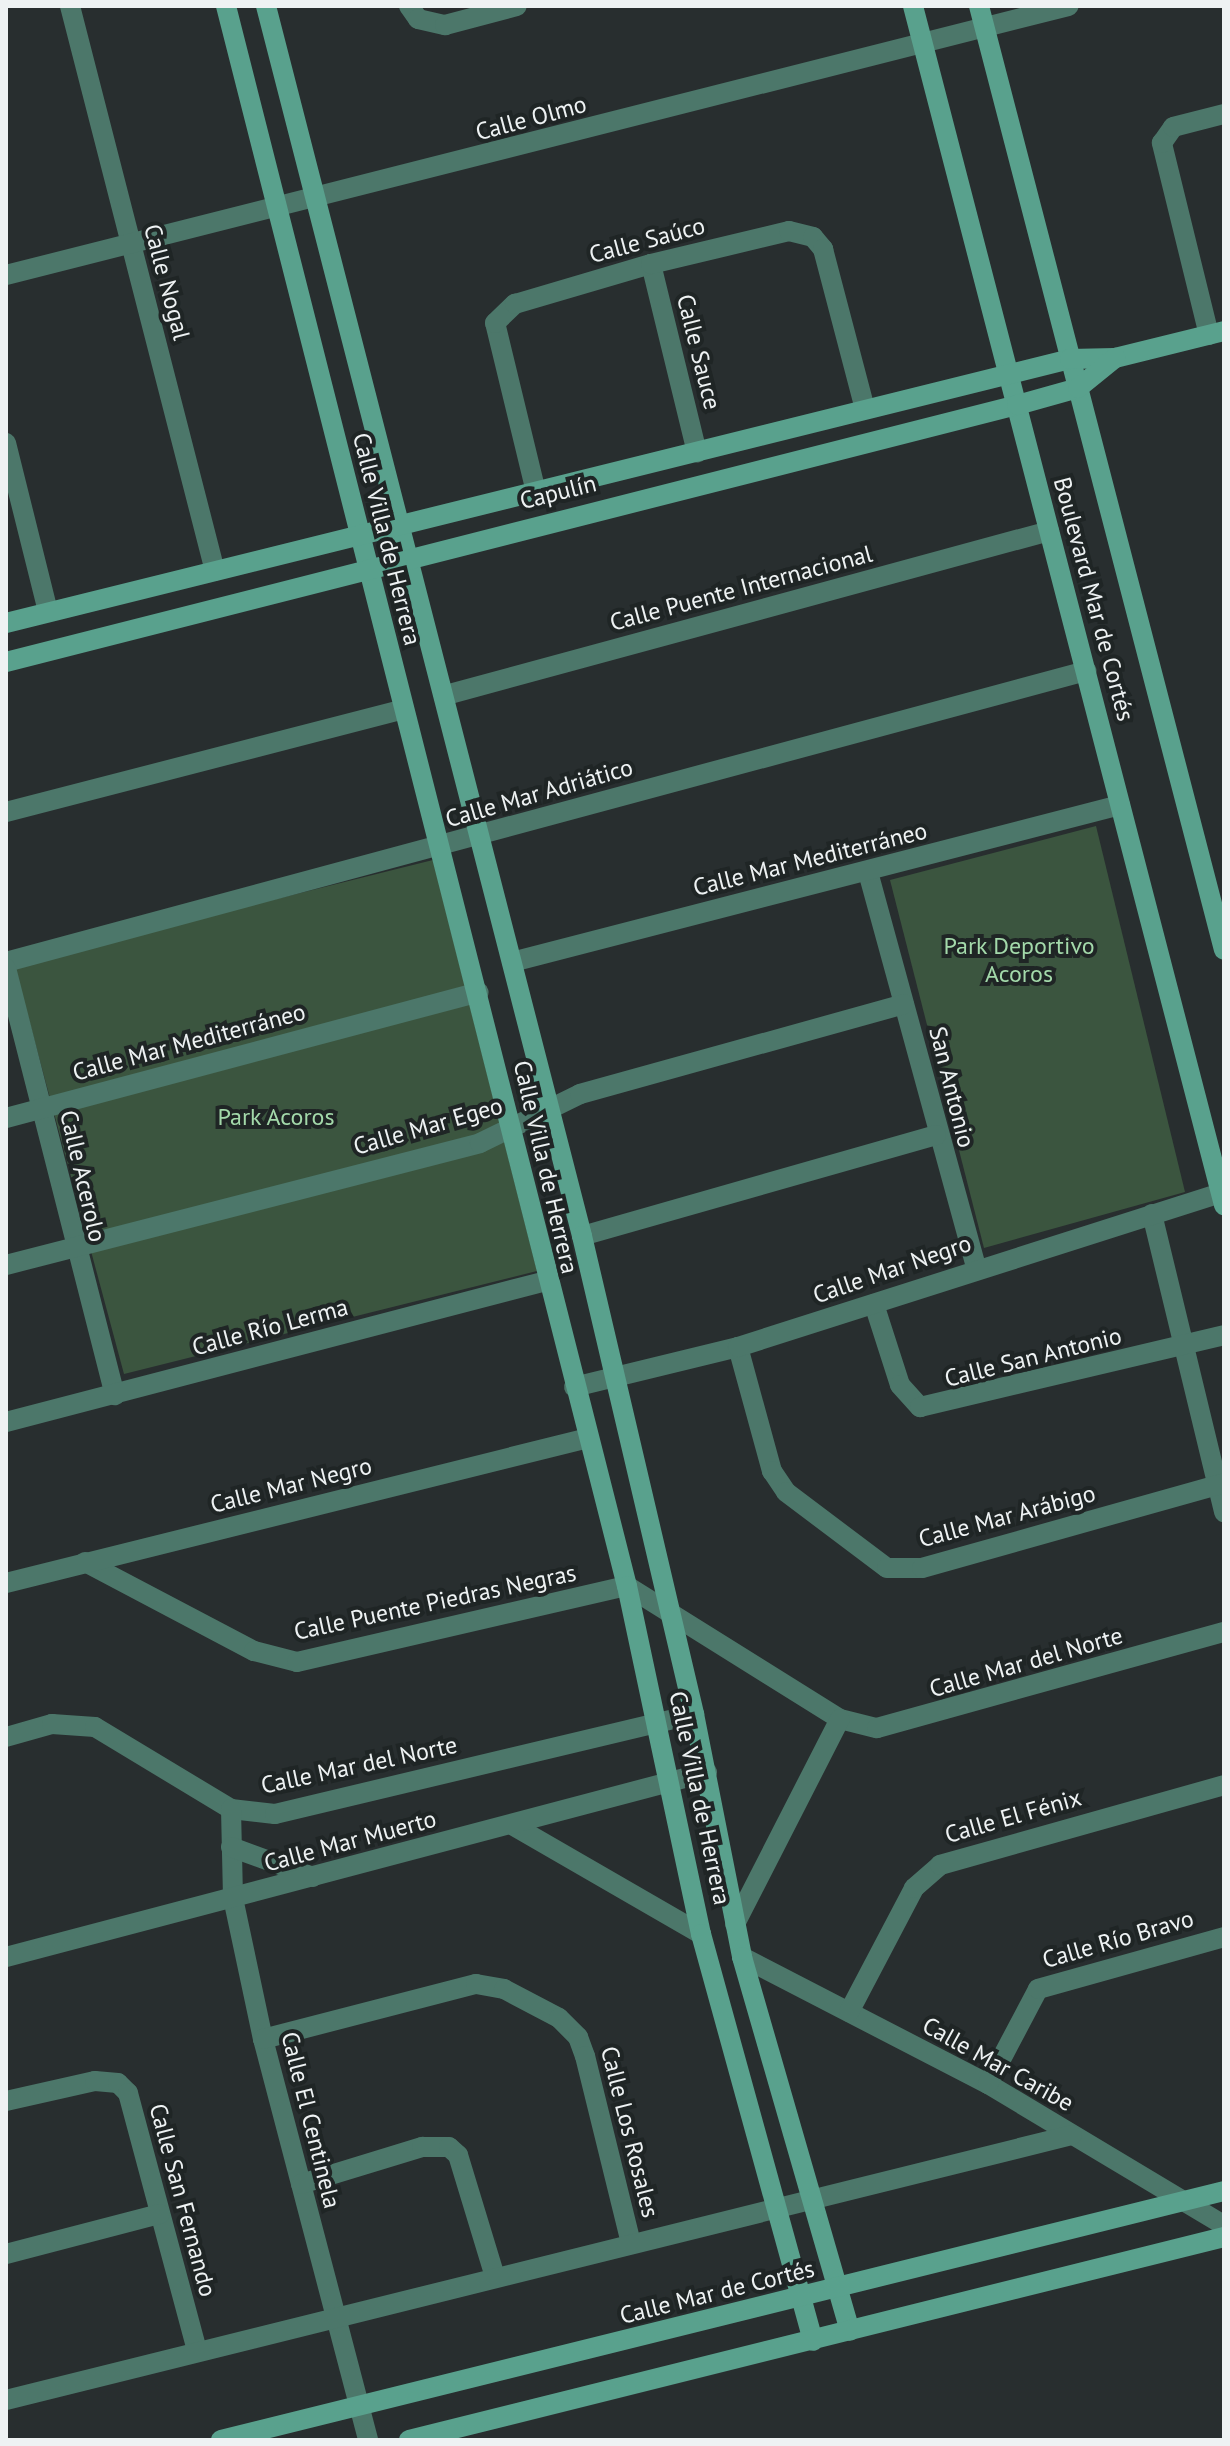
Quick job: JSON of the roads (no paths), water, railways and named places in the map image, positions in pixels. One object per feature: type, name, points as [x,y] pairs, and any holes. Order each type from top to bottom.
[{"type":"street","name":"Calle Nogal","points":[[70,6],[215,571]]},
{"type":"street","name":"Calle Villa de Herrera","points":[[226,6],[359,538],[479,992],[546,1281],[627,1586],[659,1723],[701,1934],[813,2341]]},
{"type":"street","name":"Calle Villa de Herrera","points":[[266,6],[313,201],[483,834],[512,962],[551,1107],[694,1714],[742,1957],[850,2331]]},
{"type":"street","points":[[409,6],[418,19],[445,25],[517,6]]},
{"type":"street","name":"Boulevard Mar de Cortés","points":[[913,6],[1223,1197]]},
{"type":"street","name":"Boulevard Mar de Cortés","points":[[979,6],[1224,950]]},
{"type":"street","name":"Calle Olmo","points":[[6,275],[276,211],[1068,6]]},
{"type":"street","points":[[1216,333],[1162,143],[1173,127],[1224,114]]},
{"type":"street","name":"Calle Saúco","points":[[536,492],[495,323],[515,304],[651,264],[789,231],[813,237],[823,249],[865,409]]},
{"type":"street","name":"Calle Sauce","points":[[651,264],[697,452]]},
{"type":"street","name":"Capulín","points":[[6,623],[401,529],[536,492],[1070,359],[1115,358],[1216,333]]},
{"type":"street","name":"Capulín","points":[[6,662],[367,567],[1017,405],[1078,388],[1115,358]]},
{"type":"street","points":[[6,443],[48,611]]},
{"type":"street","name":"Calle Puente Internacional","points":[[446,695],[1049,531]]},
{"type":"street","name":"Calle Mar Adriático","points":[[6,962],[439,848],[1086,671]]},
{"type":"street","points":[[6,812],[404,709]]},
{"type":"street","name":"Calle Mar Mediterráneo","points":[[512,962],[1120,805]]},
{"type":"street","name":"San Antonio","points":[[868,872],[936,1135],[976,1267]]},
{"type":"street","name":"Calle Acerolo","points":[[6,968],[72,1247],[115,1395]]},
{"type":"street","name":"Calle Mar Mediterráneo","points":[[6,1118],[479,992]]},
{"type":"street","name":"Calle Mar Egeo","points":[[6,1265],[511,1132],[551,1107],[904,1004]]},
{"type":"street","points":[[582,1236],[936,1135]]},
{"type":"street","name":"Calle Mar Negro","points":[[574,1387],[738,1347],[874,1304],[976,1267],[1152,1214],[1223,1197]]},
{"type":"street","points":[[1152,1214],[1220,1484],[1224,1512]]},
{"type":"street","name":"Calle Río Lerma","points":[[6,1422],[546,1281]]},
{"type":"street","name":"Calle San Antonio","points":[[874,1304],[900,1385],[920,1407],[1224,1335]]},
{"type":"street","name":"Calle Mar Arábigo","points":[[738,1347],[772,1471],[786,1492],[887,1568],[922,1568],[1220,1484]]},
{"type":"street","name":"Calle Mar Negro","points":[[6,1583],[588,1438]]},
{"type":"street","name":"Calle Puente Piedras Negras","points":[[85,1562],[254,1651],[297,1662],[627,1586]]},
{"type":"street","name":"Calle Mar del Norte","points":[[627,1586],[840,1719],[877,1728],[901,1724],[1224,1632]]},
{"type":"street","name":"Calle Mar del Norte","points":[[6,1737],[52,1724],[95,1727],[231,1809],[275,1814],[694,1714]]},
{"type":"street","points":[[735,1924],[840,1719]]},
{"type":"street","name":"Calle Mar Muerto","points":[[6,1957],[514,1826],[707,1772]]},
{"type":"street","name":"Calle El Fénix","points":[[849,2012],[914,1888],[940,1865],[1224,1785]]},
{"type":"street","name":"Calle El Centinela","points":[[231,1809],[233,1898],[263,2039],[368,2440]]},
{"type":"street","points":[[514,1826],[701,1934]]},
{"type":"street","points":[[231,1847],[313,1877]]},
{"type":"street","name":"Calle Río Bravo","points":[[988,2084],[1026,2001],[1038,1989],[1224,1937]]},
{"type":"street","name":"Calle Mar Caribe","points":[[742,1957],[988,2084],[1224,2225]]},
{"type":"street","name":"Calle Los Rosales","points":[[263,2039],[476,1984],[504,1989],[559,2018],[578,2037],[585,2056],[631,2243]]},
{"type":"street","name":"Calle San Fernando","points":[[6,2101],[95,2081],[118,2083],[136,2114],[197,2351]]},
{"type":"street","points":[[6,2400],[776,2209],[812,2197],[1072,2135]]},
{"type":"street","points":[[301,2184],[422,2147],[449,2147],[458,2155],[495,2277]]},
{"type":"street","name":"Calle Mar de Cortés","points":[[221,2440],[1224,2191]]},
{"type":"street","points":[[6,2254],[160,2214]]},
{"type":"street","points":[[409,2440],[1224,2237]]},
{"type":"park label","name":"Park Deportivo Acoros","points":[[1019,960]]},
{"type":"park label","name":"Park Acoros","points":[[276,1117]]}]
